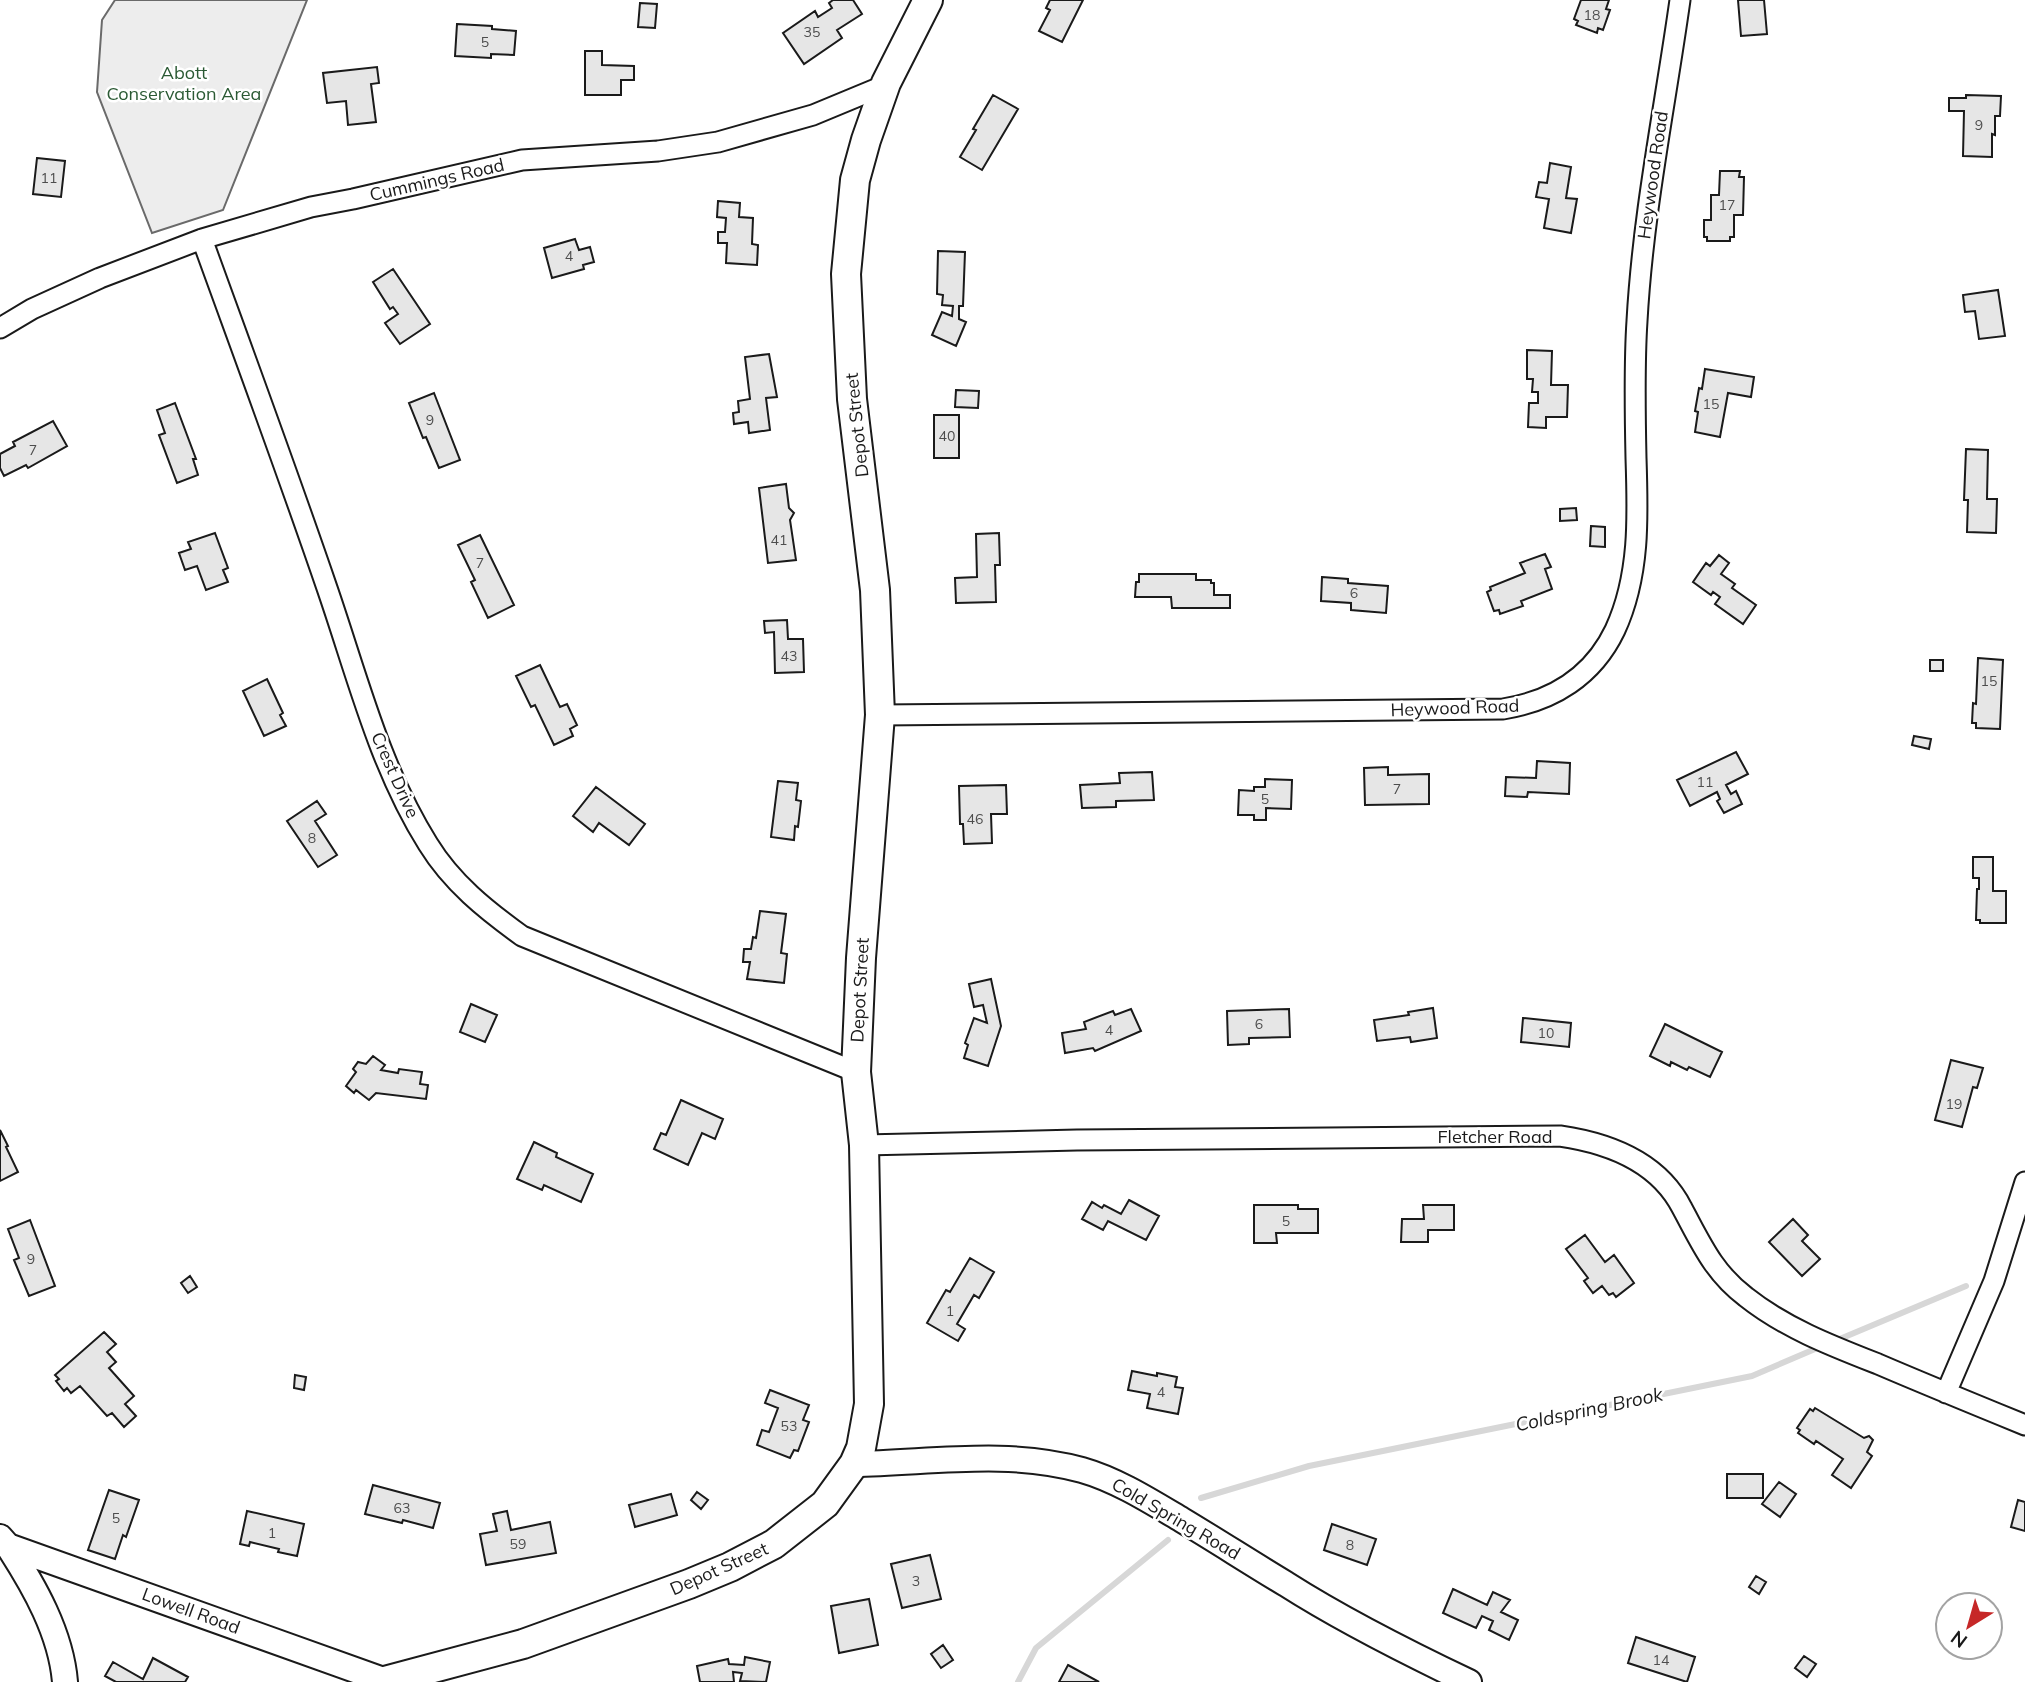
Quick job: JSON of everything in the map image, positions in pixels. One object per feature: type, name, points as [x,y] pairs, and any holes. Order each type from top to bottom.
[{"type":"main road","name":"Depot Street","points":[[384,1681],[523,1644],[730,1567],[774,1544],[825,1504],[854,1464],[861,1448],[869,1404],[864,1145],[856,1072],[861,958],[880,715],[875,590],[852,399],[846,274],[855,180],[866,140],[886,83],[928,0]]},
{"type":"street","name":"Heywood Road","points":[[880,715],[1503,709],[1525,706],[1545,698],[1565,689],[1581,676],[1595,662],[1615,630],[1630,586],[1634,564],[1639,514],[1635,364],[1640,274],[1653,163],[1680,0]]},
{"type":"street","name":"Cummings Road","points":[[0,328],[32,309],[100,278],[202,239],[311,207],[353,200],[522,160],[658,150],[718,142],[813,115],[886,83]]},
{"type":"street","name":"Crest Drive","points":[[202,239],[327,587],[386,762],[406,807],[430,847],[464,890],[522,936],[856,1072]]},
{"type":"street","name":"Fletcher Road","points":[[864,1145],[1077,1140],[1560,1136],[1594,1141],[1635,1158],[1658,1175],[1681,1205],[1693,1233],[1711,1262],[1746,1298],[1806,1335],[2025,1424]]},
{"type":"street","points":[[1946,1393],[1994,1281],[2025,1182]]},
{"type":"street","name":"Cold Spring Road","points":[[854,1464],[950,1458],[992,1459],[1048,1463],[1095,1475],[1130,1490],[1165,1510],[1368,1632],[1469,1682]]},
{"type":"street","points":[[4,1541],[21,1566],[49,1620],[60,1649],[65,1682]]},
{"type":"street","name":"Lowell Road","points":[[4,1541],[384,1681]]},
{"type":"shaded area","name":"Abott Conservation Area","points":[[115,0],[307,0],[223,210],[152,233],[97,92],[102,20]]},
{"type":"building","points":[[833,0],[853,0],[862,14],[837,30],[842,38],[804,64],[783,33],[815,11],[818,17],[832,8],[829,3]]},
{"type":"building","points":[[1050,0],[1083,0],[1062,42],[1039,31],[1050,10],[1046,8]]},
{"type":"building","points":[[1581,0],[1609,0],[1606,9],[1610,10],[1603,30],[1598,28],[1597,33],[1576,25],[1578,21],[1574,19]]},
{"type":"building","points":[[1738,0],[1764,0],[1767,34],[1741,36]]},
{"type":"building","points":[[640,3],[657,4],[655,28],[638,27]]},
{"type":"building","points":[[457,24],[492,26],[492,29],[516,31],[514,55],[491,54],[491,58],[455,56]]},
{"type":"building","points":[[585,51],[602,51],[602,65],[634,66],[634,80],[621,80],[621,95],[585,95]]},
{"type":"building","points":[[377,67],[379,83],[371,84],[376,122],[348,125],[346,101],[327,103],[323,73]]},
{"type":"building","points":[[993,95],[1018,109],[982,170],[960,157]]},
{"type":"building","points":[[1966,95],[2001,96],[2000,116],[1995,116],[1995,135],[1992,134],[1992,157],[1963,156],[1964,111],[1949,111],[1949,98],[1966,98]]},
{"type":"building","points":[[37,158],[65,161],[61,197],[33,194]]},
{"type":"building","points":[[1550,163],[1571,167],[1566,198],[1577,199],[1571,233],[1544,228],[1549,199],[1536,197],[1539,182],[1547,183]]},
{"type":"building","points":[[1720,171],[1740,171],[1739,177],[1744,177],[1743,215],[1734,215],[1734,237],[1730,237],[1730,241],[1707,241],[1707,237],[1704,237],[1704,220],[1711,220],[1711,195],[1719,195]]},
{"type":"building","points":[[718,201],[740,203],[739,217],[753,218],[752,244],[758,245],[757,265],[726,263],[727,243],[718,243],[718,232],[725,232],[726,218],[717,217]]},
{"type":"building","points":[[575,239],[579,250],[590,247],[594,262],[583,265],[584,269],[552,278],[544,248]]},
{"type":"building","points":[[938,251],[965,252],[963,306],[959,306],[959,319],[966,322],[956,346],[932,335],[942,312],[952,316],[953,306],[942,305],[943,295],[937,294]]},
{"type":"building","points":[[393,269],[430,324],[400,344],[385,323],[398,314],[393,307],[390,309],[373,282]]},
{"type":"building","points":[[1998,290],[2005,336],[1979,339],[1975,311],[1965,312],[1963,295]]},
{"type":"building","points":[[1527,350],[1552,351],[1551,385],[1568,385],[1567,417],[1546,417],[1546,428],[1528,427],[1529,403],[1538,403],[1538,392],[1532,392],[1533,379],[1527,379]]},
{"type":"building","points":[[769,354],[777,397],[766,398],[770,430],[749,433],[748,422],[734,424],[733,413],[739,412],[738,401],[750,399],[745,357]]},
{"type":"building","points":[[1705,369],[1754,377],[1751,397],[1728,393],[1720,437],[1695,432],[1698,412],[1695,411]]},
{"type":"building","points":[[956,390],[979,391],[978,408],[955,407]]},
{"type":"building","points":[[434,393],[460,460],[439,468],[409,403]]},
{"type":"building","points":[[175,403],[196,459],[193,459],[198,475],[177,483],[159,435],[165,433],[157,410]]},
{"type":"building","points":[[934,415],[959,415],[959,458],[934,458]]},
{"type":"building","points":[[53,421],[67,446],[28,468],[26,465],[4,476],[0,468],[0,454],[15,446],[13,442]]},
{"type":"building","points":[[1966,449],[1988,450],[1987,499],[1997,499],[1996,533],[1967,532],[1968,500],[1964,500]]},
{"type":"building","points":[[786,484],[789,508],[794,513],[790,520],[796,560],[768,563],[759,488]]},
{"type":"building","points":[[1576,508],[1577,520],[1560,521],[1560,509]]},
{"type":"building","points":[[1591,526],[1605,527],[1605,547],[1590,546]]},
{"type":"building","points":[[215,533],[228,568],[223,570],[228,582],[206,590],[197,566],[185,570],[179,553],[191,549],[188,542]]},
{"type":"building","points":[[999,533],[1000,565],[995,565],[996,602],[956,603],[955,578],[977,577],[976,534]]},
{"type":"building","points":[[480,535],[514,605],[488,618],[471,582],[475,580],[458,545]]},
{"type":"building","points":[[1545,554],[1551,567],[1545,569],[1552,589],[1521,601],[1523,606],[1500,614],[1499,610],[1494,611],[1487,592],[1491,590],[1490,587],[1525,573],[1520,563]]},
{"type":"building","points":[[1719,555],[1729,563],[1721,574],[1735,584],[1732,588],[1756,605],[1743,624],[1715,604],[1720,597],[1713,592],[1711,595],[1693,582],[1706,563],[1710,566]]},
{"type":"building","points":[[1139,574],[1196,574],[1196,580],[1211,580],[1211,583],[1214,583],[1214,595],[1230,595],[1230,608],[1172,608],[1171,597],[1135,597]]},
{"type":"building","points":[[1322,577],[1348,579],[1348,583],[1388,586],[1386,613],[1351,610],[1351,603],[1321,601]]},
{"type":"building","points":[[787,620],[788,639],[803,639],[804,672],[775,673],[774,632],[765,633],[764,621]]},
{"type":"building","points":[[1978,658],[2003,660],[2000,729],[1976,728],[1976,723],[1972,723],[1973,703],[1976,704]]},
{"type":"building","points":[[1930,660],[1943,660],[1943,671],[1930,671]]},
{"type":"building","points":[[540,665],[560,707],[567,704],[577,725],[570,729],[573,736],[554,745],[535,705],[531,707],[516,676]]},
{"type":"building","points":[[267,679],[286,726],[264,736],[243,691]]},
{"type":"building","points":[[1914,736],[1931,739],[1929,749],[1912,745]]},
{"type":"building","points":[[1736,752],[1748,774],[1726,785],[1731,794],[1736,791],[1742,804],[1724,813],[1717,801],[1720,799],[1717,792],[1690,806],[1677,780]]},
{"type":"building","points":[[1537,761],[1570,763],[1569,794],[1528,792],[1527,797],[1505,796],[1506,777],[1536,778]]},
{"type":"building","points":[[1388,767],[1388,775],[1429,774],[1429,804],[1365,805],[1364,768]]},
{"type":"building","points":[[1152,772],[1154,800],[1116,801],[1116,807],[1082,808],[1080,785],[1120,783],[1119,773]]},
{"type":"building","points":[[1265,779],[1292,780],[1291,809],[1266,808],[1266,820],[1254,820],[1254,815],[1238,815],[1239,790],[1254,791],[1254,787],[1265,787]]},
{"type":"building","points":[[778,781],[798,783],[796,800],[801,801],[794,840],[771,837]]},
{"type":"building","points":[[1006,785],[1007,814],[991,814],[992,843],[964,844],[963,824],[960,824],[959,786]]},
{"type":"building","points":[[596,787],[645,824],[629,845],[599,823],[593,832],[573,816]]},
{"type":"building","points":[[317,801],[326,814],[315,821],[337,855],[318,867],[287,821]]},
{"type":"building","points":[[1973,857],[1993,857],[1993,891],[2006,891],[2006,923],[1980,923],[1980,920],[1976,920],[1979,878],[1973,878]]},
{"type":"building","points":[[760,911],[786,914],[781,953],[787,954],[784,983],[747,979],[750,962],[743,962],[744,949],[751,949],[753,937],[756,938]]},
{"type":"building","points":[[991,979],[1001,1026],[988,1066],[964,1058],[968,1045],[965,1043],[974,1018],[987,1023],[983,1005],[974,1007],[969,984]]},
{"type":"building","points":[[471,1004],[497,1015],[485,1042],[460,1032]]},
{"type":"building","points":[[1433,1008],[1437,1038],[1411,1042],[1410,1037],[1377,1041],[1374,1020]]},
{"type":"building","points":[[1131,1009],[1141,1031],[1095,1051],[1093,1048],[1065,1053],[1062,1033],[1086,1029],[1084,1022],[1113,1011],[1115,1015]]},
{"type":"building","points":[[1289,1009],[1290,1037],[1249,1038],[1249,1044],[1228,1045],[1227,1011]]},
{"type":"building","points":[[1523,1018],[1571,1023],[1569,1047],[1521,1042]]},
{"type":"building","points":[[1665,1024],[1722,1052],[1710,1077],[1671,1062],[1670,1066],[1650,1056]]},
{"type":"building","points":[[373,1056],[385,1065],[381,1070],[398,1073],[399,1069],[422,1072],[420,1084],[428,1085],[426,1099],[376,1093],[369,1100],[356,1090],[354,1093],[346,1086],[356,1072],[353,1069],[358,1062],[366,1064]]},
{"type":"building","points":[[1951,1060],[1983,1068],[1977,1088],[1973,1087],[1962,1127],[1935,1120]]},
{"type":"building","points":[[681,1100],[723,1119],[715,1139],[702,1133],[688,1165],[654,1149],[661,1133],[666,1135]]},
{"type":"building","points":[[0,1130],[18,1172],[0,1181]]},
{"type":"building","points":[[534,1142],[557,1153],[556,1157],[593,1174],[581,1202],[544,1185],[542,1190],[517,1179]]},
{"type":"building","points":[[1129,1200],[1159,1216],[1146,1240],[1108,1221],[1103,1230],[1082,1219],[1092,1202],[1121,1214]]},
{"type":"building","points":[[1254,1205],[1298,1205],[1298,1209],[1318,1209],[1318,1233],[1276,1233],[1277,1243],[1254,1243]]},
{"type":"building","points":[[1423,1205],[1454,1205],[1454,1230],[1428,1230],[1428,1242],[1401,1242],[1402,1219],[1424,1219]]},
{"type":"building","points":[[1793,1219],[1808,1235],[1802,1241],[1820,1259],[1802,1276],[1769,1242]]},
{"type":"building","points":[[30,1220],[55,1286],[29,1296],[14,1260],[19,1258],[8,1229]]},
{"type":"building","points":[[1585,1235],[1605,1262],[1614,1255],[1634,1283],[1616,1297],[1613,1293],[1609,1295],[1602,1286],[1593,1293],[1584,1281],[1588,1278],[1566,1249]]},
{"type":"building","points":[[970,1258],[994,1272],[979,1298],[974,1295],[957,1324],[965,1329],[958,1341],[927,1323],[946,1290],[950,1292]]},
{"type":"building","points":[[190,1276],[197,1287],[188,1293],[181,1283]]},
{"type":"building","points":[[104,1332],[116,1344],[107,1352],[116,1362],[109,1368],[134,1396],[125,1404],[136,1416],[124,1427],[112,1413],[107,1416],[80,1386],[71,1393],[67,1388],[64,1391],[56,1381],[59,1379],[55,1375]]},
{"type":"building","points":[[1132,1371],[1177,1377],[1175,1387],[1183,1388],[1178,1414],[1147,1408],[1150,1394],[1128,1390]]},
{"type":"building","points":[[295,1375],[306,1377],[304,1390],[294,1388]]},
{"type":"building","points":[[770,1390],[809,1405],[803,1420],[809,1422],[798,1451],[794,1450],[790,1458],[757,1445],[762,1430],[769,1432],[778,1408],[765,1403]]},
{"type":"building","points":[[1815,1408],[1864,1438],[1869,1436],[1873,1440],[1867,1452],[1872,1456],[1851,1488],[1832,1475],[1843,1459],[1798,1433],[1800,1430],[1797,1428],[1810,1409],[1813,1411]]},
{"type":"building","points":[[1727,1474],[1763,1474],[1763,1498],[1727,1498]]},
{"type":"building","points":[[1779,1482],[1796,1494],[1780,1517],[1762,1504]]},
{"type":"building","points":[[373,1485],[440,1503],[433,1528],[365,1514]]},
{"type":"building","points":[[109,1490],[139,1500],[115,1559],[88,1550]]},
{"type":"building","points":[[697,1492],[708,1500],[701,1509],[691,1500]]},
{"type":"building","points":[[671,1494],[677,1515],[635,1527],[629,1505]]},
{"type":"building","points":[[2018,1500],[2025,1502],[2025,1531],[2011,1527]]},
{"type":"building","points":[[247,1511],[304,1524],[297,1556],[250,1542],[249,1546],[240,1544]]},
{"type":"building","points":[[507,1511],[511,1530],[550,1522],[556,1553],[486,1565],[480,1534],[497,1531],[493,1514]]},
{"type":"building","points":[[1332,1524],[1376,1539],[1367,1565],[1324,1550]]},
{"type":"building","points":[[930,1555],[941,1599],[902,1608],[891,1564]]},
{"type":"building","points":[[1756,1576],[1766,1582],[1759,1594],[1749,1587]]},
{"type":"building","points":[[1453,1589],[1487,1605],[1493,1592],[1510,1600],[1501,1612],[1518,1620],[1509,1640],[1489,1630],[1493,1621],[1482,1616],[1476,1628],[1443,1613]]},
{"type":"building","points":[[869,1599],[878,1645],[839,1653],[831,1606]]},
{"type":"building","points":[[1636,1637],[1695,1657],[1687,1682],[1628,1663]]},
{"type":"building","points":[[943,1645],[953,1660],[941,1668],[931,1654]]},
{"type":"building","points":[[1804,1656],[1816,1664],[1807,1677],[1795,1668]]},
{"type":"building","points":[[745,1657],[770,1662],[766,1682],[740,1681],[742,1673],[733,1672],[734,1682],[700,1682],[697,1666],[728,1659],[729,1664],[744,1665]]},
{"type":"building","points":[[153,1658],[188,1677],[185,1682],[116,1682],[105,1676],[113,1662],[143,1679]]},
{"type":"building","points":[[1068,1665],[1099,1682],[1059,1682]]},
{"type":"waterway","name":"Coldspring Brook","points":[[1835,1341],[1966,1286]]},
{"type":"waterway","name":"Coldspring Brook","points":[[1201,1498],[1309,1466],[1752,1376],[1822,1346]]},
{"type":"waterway","name":"Coldspring Brook","points":[[1018,1682],[1036,1648],[1168,1540]]}]
